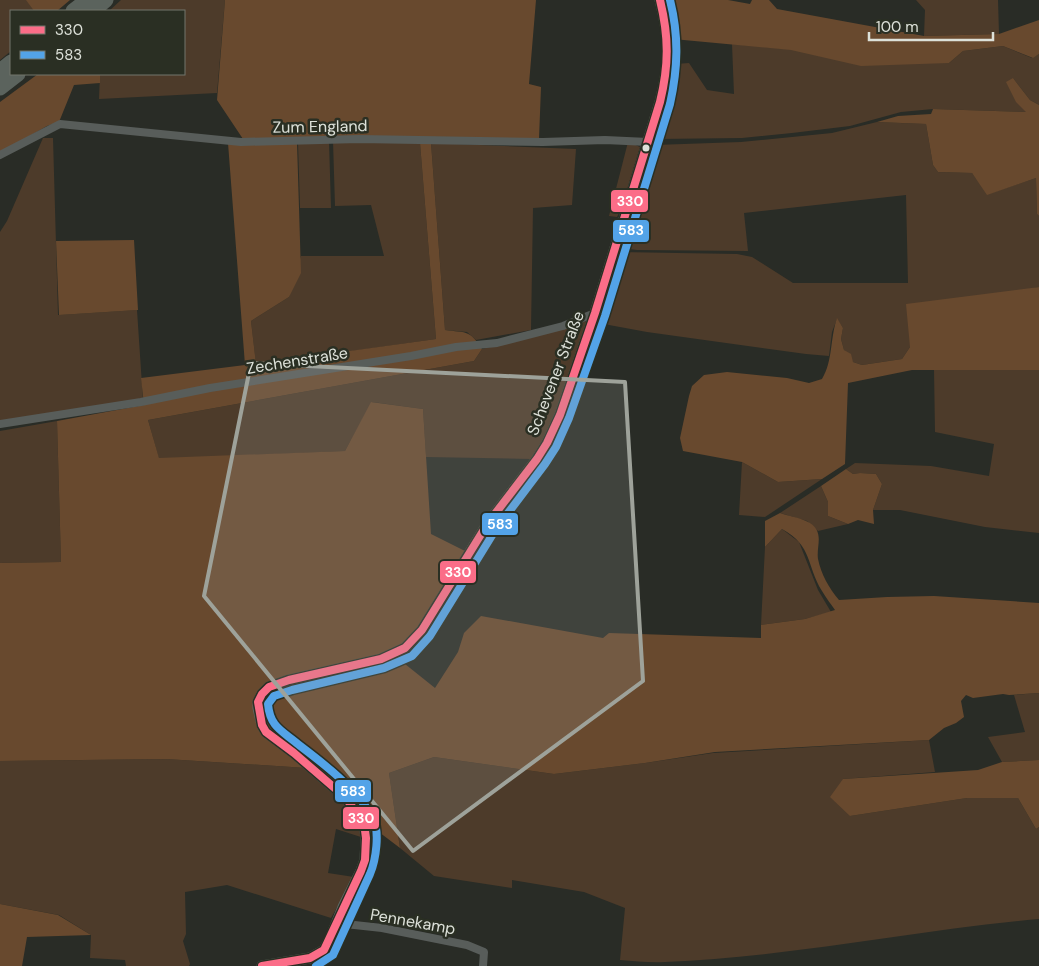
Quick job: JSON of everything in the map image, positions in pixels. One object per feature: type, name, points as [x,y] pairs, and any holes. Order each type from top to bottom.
[{"type":"highway","points":[[74,10],[86,0]]},
{"type":"highway","points":[[94,10],[106,0]]},
{"type":"highway","points":[[0,71],[10,63]]},
{"type":"highway","points":[[0,88],[17,75]]},
{"type":"main road","name":"Schevener Straße","points":[[262,966],[310,958],[320,953],[328,945],[365,860],[366,838],[364,823],[345,797],[294,753],[266,732],[262,725],[258,702],[262,694],[270,687],[289,680],[381,659],[405,648],[422,630],[488,523],[533,465],[547,443],[560,415],[595,313],[660,102],[669,52],[660,0]]},
{"type":"street","name":"Zum England","points":[[0,155],[60,124],[241,142],[360,138],[648,142]]},
{"type":"street","name":"Zechenstraße","points":[[0,424],[150,401],[210,388],[456,347],[497,343],[564,326],[595,313]]},
{"type":"street","name":"Pennekamp","points":[[336,923],[382,928],[467,945],[484,952],[483,966]]},
{"type":"highlighted area","points":[[251,363],[625,382],[643,681],[413,851],[204,596]]},
{"type":"shaded area","points":[[0,0],[27,0],[33,10],[10,10],[10,52],[0,60]]},
{"type":"shaded area","points":[[26,0],[70,0],[58,10],[33,10]]},
{"type":"shaded area","points":[[121,0],[225,0],[217,93],[99,99],[100,75],[185,75],[185,10],[110,10]]},
{"type":"shaded area","points":[[225,0],[536,0],[529,84],[541,87],[539,139],[243,139],[217,100]]},
{"type":"shaded area","points":[[667,0],[728,0],[750,4],[752,0],[769,0],[777,9],[924,36],[999,34],[1039,20],[1039,54],[1033,58],[1003,46],[963,51],[949,63],[861,66],[791,50],[673,39]]},
{"type":"shaded area","points":[[916,0],[998,0],[999,34],[924,36],[925,10]]},
{"type":"shaded area","points":[[732,44],[949,63],[963,51],[1003,46],[1032,58],[1039,54],[1039,105],[1030,100],[1013,78],[1027,112],[933,109],[901,112],[850,126],[792,133],[742,138],[656,139],[672,87],[676,64],[689,63],[707,90],[734,94]]},
{"type":"shaded area","points":[[37,75],[100,75],[100,83],[74,85],[59,122],[47,126],[0,153],[0,102]]},
{"type":"shaded area","points":[[1013,78],[1030,100],[1039,105],[1039,216],[1037,214],[1036,178],[987,195],[972,173],[938,172],[933,165],[926,124],[877,122],[898,116],[931,114],[933,109],[1026,112],[1016,102],[1006,82]]},
{"type":"shaded area","points":[[877,122],[926,124],[933,165],[938,172],[972,173],[988,194],[1036,178],[1037,214],[1039,216],[1039,287],[1017,291],[910,347],[902,359],[862,365],[853,362],[844,350],[841,339],[843,328],[837,319],[832,332],[829,356],[647,332],[609,325],[596,320],[619,252],[737,254],[752,257],[793,283],[908,283],[906,195],[744,213],[748,251],[637,250],[622,248],[632,211],[655,145],[741,142],[832,133]]},
{"type":"shaded area","points":[[43,138],[53,138],[58,315],[137,310],[143,400],[0,421],[0,232],[7,221]]},
{"type":"shaded area","points":[[329,141],[331,208],[300,208],[298,143]]},
{"type":"shaded area","points":[[333,141],[420,143],[436,339],[256,365],[251,321],[289,297],[301,256],[384,256],[371,205],[335,206]]},
{"type":"shaded area","points":[[297,142],[301,273],[289,297],[251,321],[256,364],[436,339],[420,143],[431,143],[445,330],[463,332],[470,335],[482,349],[474,361],[148,420],[159,458],[345,451],[371,402],[423,409],[431,534],[465,551],[418,630],[403,646],[379,657],[269,685],[258,719],[307,768],[166,759],[0,761],[0,563],[61,562],[57,421],[144,405],[141,378],[245,365],[228,143]]},
{"type":"shaded area","points":[[628,142],[640,147],[621,209],[617,217],[609,216]]},
{"type":"shaded area","points":[[431,143],[576,149],[572,205],[533,208],[531,330],[476,340],[467,332],[445,330]]},
{"type":"shaded area","points":[[134,240],[138,310],[59,315],[56,241]]},
{"type":"shaded area","points":[[1039,287],[1039,370],[912,370],[848,383],[845,464],[822,479],[778,482],[742,462],[683,451],[680,438],[689,396],[692,386],[704,375],[727,372],[787,378],[809,383],[822,379],[830,357],[837,318],[843,328],[841,339],[844,350],[851,354],[853,362],[862,365],[902,359],[910,347],[906,304]]},
{"type":"shaded area","points":[[587,321],[557,409],[542,443],[532,459],[426,457],[423,409],[372,402],[345,451],[159,459],[148,420],[474,361],[482,349],[533,337]]},
{"type":"shaded area","points":[[934,369],[1039,370],[1039,533],[985,527],[900,510],[873,510],[882,484],[876,474],[853,474],[846,469],[855,463],[931,466],[989,476],[994,444],[935,432]]},
{"type":"shaded area","points":[[57,421],[61,562],[0,563],[0,431]]},
{"type":"shaded area","points":[[742,462],[778,482],[822,479],[765,517],[739,515]]},
{"type":"shaded area","points":[[846,469],[853,474],[876,474],[882,484],[873,510],[874,524],[858,520],[848,524],[828,516],[828,502],[821,486]]},
{"type":"shaded area","points":[[821,486],[828,502],[828,516],[848,524],[818,531],[807,521],[780,513]]},
{"type":"shaded area","points":[[780,513],[803,520],[816,529],[819,538],[819,565],[826,581],[839,600],[934,596],[1039,603],[1039,693],[1003,694],[973,698],[966,695],[961,701],[964,717],[944,728],[929,740],[715,752],[554,774],[434,757],[389,773],[400,848],[367,823],[263,724],[264,696],[270,689],[395,656],[435,688],[458,652],[464,633],[481,616],[603,638],[609,633],[761,638],[761,625],[805,619],[835,610],[817,582],[804,549],[792,535],[782,529],[765,547],[765,521]]},
{"type":"shaded area","points":[[782,529],[799,542],[818,590],[831,612],[805,619],[761,625],[765,547]]},
{"type":"shaded area","points":[[1039,693],[1039,760],[1002,762],[988,737],[1025,732],[1014,695]]},
{"type":"shaded area","points":[[929,740],[935,772],[843,779],[850,816],[967,798],[1018,798],[1036,829],[1039,827],[1039,919],[759,955],[659,962],[620,960],[625,908],[584,892],[512,880],[512,888],[434,876],[400,848],[389,773],[434,757],[554,774],[713,753]]},
{"type":"shaded area","points":[[166,759],[307,768],[343,799],[361,825],[364,838],[336,829],[328,873],[354,877],[331,918],[227,885],[185,892],[186,934],[183,941],[189,966],[126,966],[125,960],[90,958],[91,935],[59,915],[0,904],[0,761]]},
{"type":"shaded area","points":[[1039,760],[1039,827],[1036,829],[1018,798],[967,798],[850,816],[830,797],[843,779],[978,770],[1002,762]]},
{"type":"shaded area","points":[[0,904],[58,915],[91,935],[27,937],[22,966],[0,966]]},
{"type":"transit line","name":"330","points":[[262,966],[310,958],[324,950],[361,871],[365,860],[366,838],[364,823],[345,797],[294,753],[266,732],[262,725],[258,702],[262,694],[269,687],[289,680],[381,659],[405,648],[422,630],[488,523],[547,443],[560,415],[595,313],[660,102],[667,51],[660,0]]},
{"type":"transit line","name":"583","points":[[316,966],[333,955],[370,874],[376,846],[375,824],[367,808],[350,788],[274,724],[268,704],[274,696],[384,668],[412,656],[430,636],[496,529],[556,447],[569,418],[605,316],[670,104],[676,65],[675,26],[670,0]]}]
